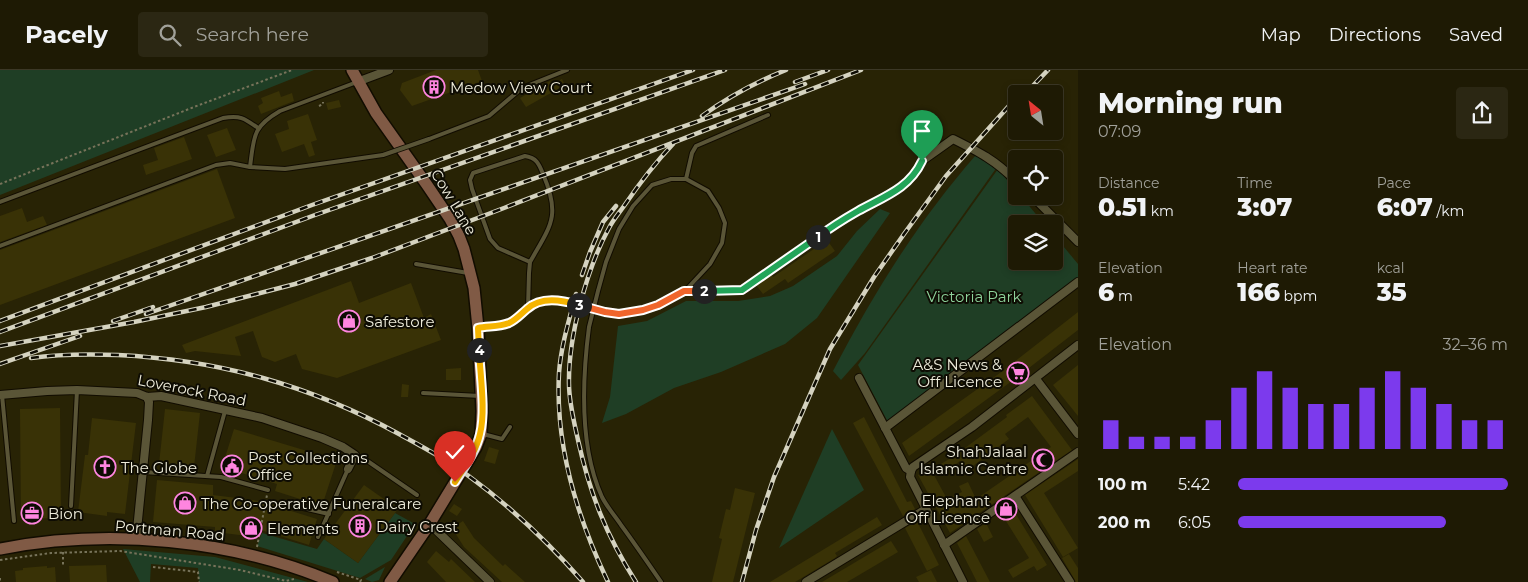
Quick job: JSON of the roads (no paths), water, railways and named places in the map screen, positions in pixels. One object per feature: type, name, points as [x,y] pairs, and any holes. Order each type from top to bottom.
[{"type":"street","name":"Cow Lane","points":[[352,70],[376,113],[450,219],[464,249],[471,273],[478,328],[482,396],[481,434],[476,447],[429,525],[390,582]]},
{"type":"street","points":[[357,82],[389,70]]},
{"type":"street","points":[[922,161],[953,139],[986,156],[1008,173]]},
{"type":"street","points":[[1041,205],[1078,242]]},
{"type":"street","points":[[885,428],[1078,282]]},
{"type":"street","points":[[963,582],[910,477],[911,471],[914,467],[972,428],[1078,345]]},
{"type":"street","points":[[859,378],[906,468],[911,471]]},
{"type":"street","points":[[1036,379],[1078,434]]},
{"type":"street","name":"Loverock Road","points":[[1,395],[47,390],[77,390],[138,393],[147,397],[160,396],[262,418],[333,443],[355,455]]},
{"type":"street","points":[[136,540],[148,420],[149,402],[147,397]]},
{"type":"street","points":[[944,545],[1078,452]]},
{"type":"street","points":[[348,469],[355,455]]},
{"type":"street","points":[[1015,496],[1070,582]]},
{"type":"street","points":[[806,582],[926,509]]},
{"type":"street","points":[[436,530],[490,582]]},
{"type":"street","name":"Portman Road","points":[[0,549],[49,542],[136,540],[197,545],[282,564],[333,582]]},
{"type":"lane","points":[[0,246],[216,165],[230,163],[250,167],[285,169],[383,156],[489,116],[522,88],[567,70]]},
{"type":"lane","points":[[250,167],[253,141],[258,128],[270,117],[280,111],[357,82]]},
{"type":"lane","points":[[686,179],[692,153],[696,146],[768,115]]},
{"type":"lane","points":[[0,202],[223,118],[234,116],[244,118],[258,128]]},
{"type":"lane","points":[[528,308],[530,262],[549,229],[553,208],[547,184],[536,159],[525,156],[473,173],[470,180],[490,238],[498,248],[530,262]]},
{"type":"lane","points":[[684,291],[726,292],[742,290],[838,222],[894,192],[905,184],[917,171],[922,161]]},
{"type":"lane","points":[[478,328],[510,323],[536,303],[552,300],[565,301],[605,312],[619,314],[658,305],[684,291],[710,264],[722,243],[724,223],[719,208],[708,192],[686,179],[671,179],[652,185],[633,206],[619,229],[606,262],[598,291],[589,327],[585,358],[584,389],[587,446],[593,475],[603,499],[661,582]]},
{"type":"lane","points":[[416,264],[465,274],[471,273]]},
{"type":"lane","points":[[71,506],[77,390]]},
{"type":"lane","points":[[423,393],[482,396]]},
{"type":"lane","points":[[1,395],[14,521]]},
{"type":"lane","points":[[207,476],[226,410]]},
{"type":"lane","points":[[481,434],[502,439],[510,426]]},
{"type":"lane","points":[[355,455],[366,460],[417,495]]},
{"type":"lane","points":[[318,537],[348,469]]},
{"type":"lane","points":[[143,472],[221,477],[268,490]]},
{"type":"lane","points":[[299,506],[329,514]]},
{"type":"railway","points":[[0,321],[312,205],[693,70]]},
{"type":"railway","points":[[0,332],[315,215],[725,70]]},
{"type":"railway","points":[[702,116],[742,90],[786,70]]},
{"type":"railway","points":[[795,82],[828,70]]},
{"type":"railway","points":[[0,346],[206,307],[295,284],[372,258],[861,70]]},
{"type":"railway","points":[[1034,85],[1048,70]]},
{"type":"railway","points":[[146,314],[805,84]]},
{"type":"railway","points":[[742,582],[756,530],[774,477],[830,349],[874,277],[946,176],[1008,107]]},
{"type":"railway","points":[[636,582],[625,565],[600,514],[588,478],[571,405],[570,365],[580,303],[601,244],[612,222],[635,190],[673,144]]},
{"type":"railway","points":[[582,275],[603,222],[616,206]]},
{"type":"railway","points":[[576,294],[560,363],[559,400],[561,427],[570,481],[587,532],[608,582]]},
{"type":"railway","points":[[113,321],[153,307]]},
{"type":"railway","points":[[0,364],[80,336]]},
{"type":"railway","points":[[31,358],[85,354],[118,355],[192,363],[228,369],[263,378],[331,402],[399,434],[462,471],[529,526],[583,582]]},
{"type":"place","name":"Medow View Court","points":[[434,87]]},
{"type":"place","name":"Safestore","points":[[349,321]]},
{"type":"place","name":"A&S News & Off Licence","points":[[1018,373]]},
{"type":"place","name":"ShahJalaal Islamic Centre","points":[[1043,460]]},
{"type":"place","name":"Post Collections Office","points":[[232,466]]},
{"type":"place","name":"The Globe","points":[[105,467]]},
{"type":"place","name":"The Co-operative Funeralcare","points":[[185,503]]},
{"type":"place","name":"Elephant Off Licence","points":[[1006,509]]},
{"type":"place","name":"Bion","points":[[32,513]]},
{"type":"place","name":"Dairy Crest","points":[[360,526]]},
{"type":"place","name":"Elements","points":[[251,528]]},
{"type":"park label","name":"Victoria Park","points":[[974,296]]}]
